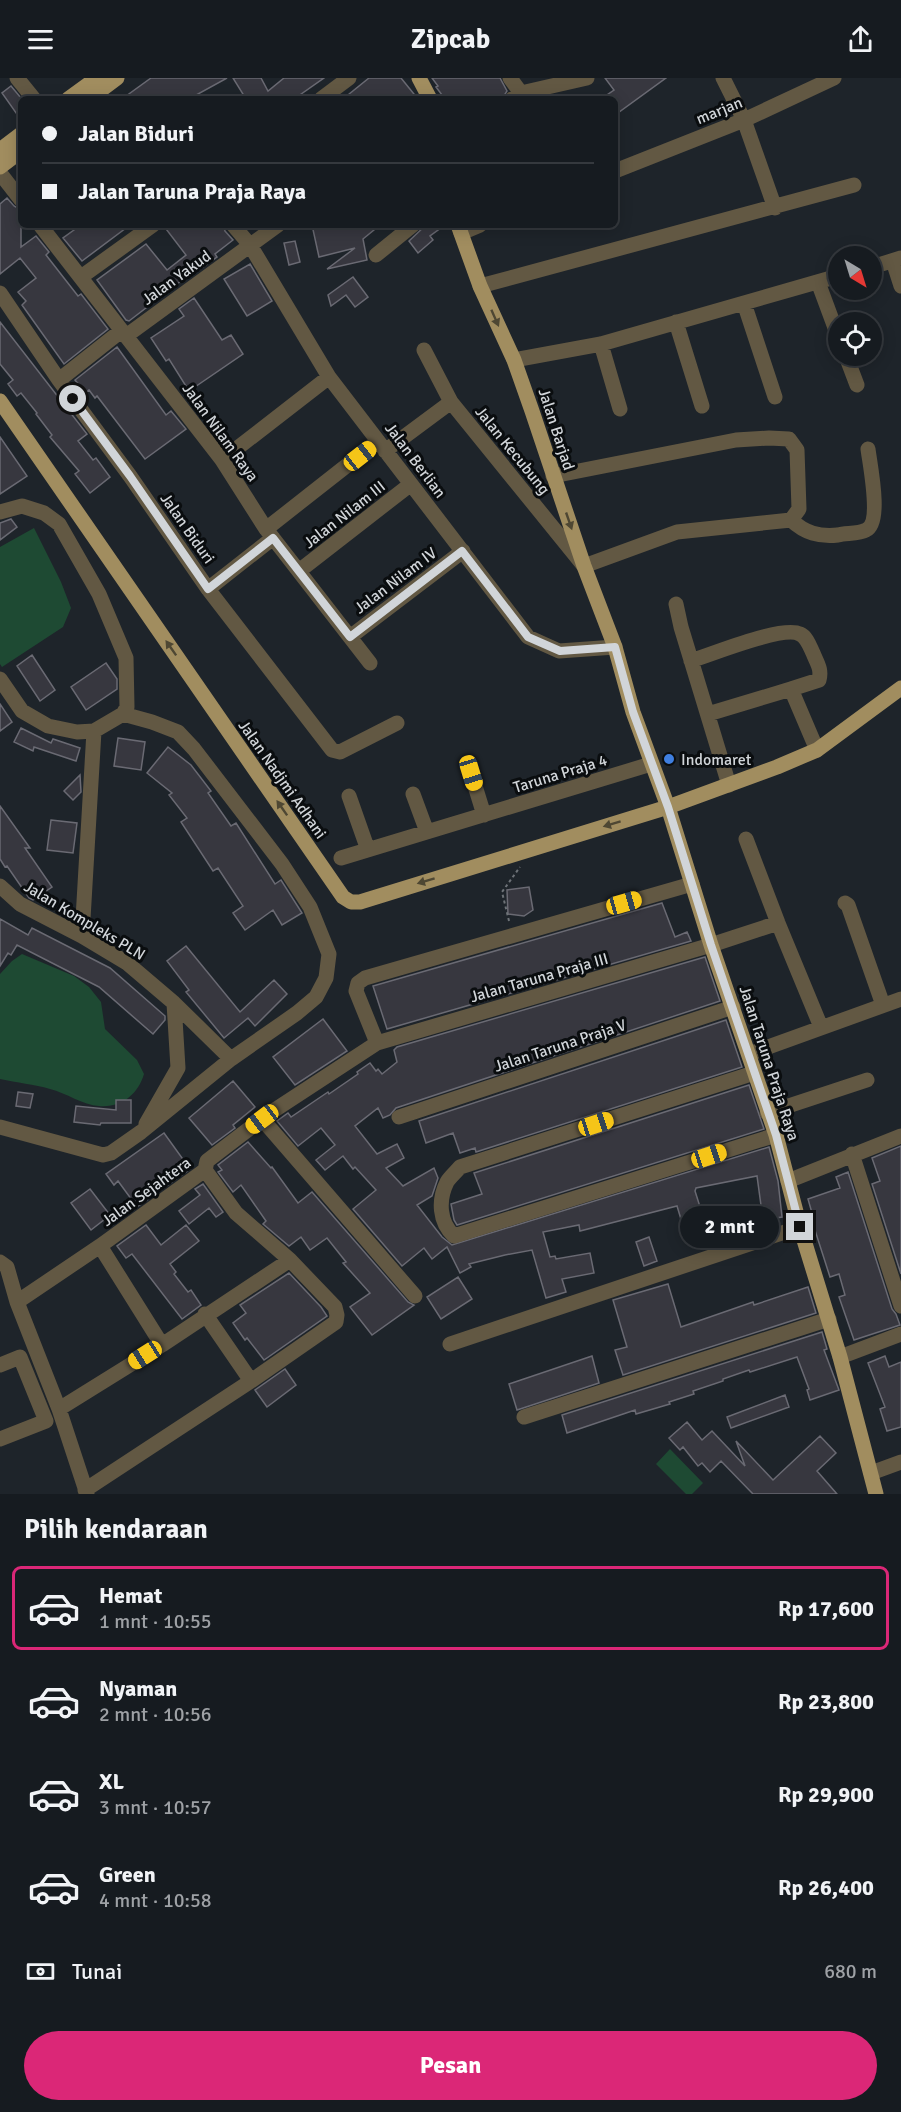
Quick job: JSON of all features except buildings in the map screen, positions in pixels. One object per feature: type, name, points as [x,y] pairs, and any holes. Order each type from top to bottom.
[{"type":"main road","points":[[72,96],[97,78]]},
{"type":"main road","points":[[93,96],[117,78]]},
{"type":"main road","points":[[419,78],[428,96]]},
{"type":"main road","points":[[0,150],[18,136]]},
{"type":"main road","points":[[0,167],[18,153]]},
{"type":"main road","name":"Jalan Barjad","points":[[459,229],[480,286],[514,360],[584,566],[615,647]]},
{"type":"main road","name":"Jalan Nadjmi Adhani","points":[[0,401],[343,897],[351,902],[360,902],[668,807],[729,785],[817,750],[901,688]]},
{"type":"main road","name":"Jalan Taruna Praja Raya","points":[[615,647],[633,712],[668,807],[711,945],[776,1135],[800,1227],[840,1358],[876,1494]]},
{"type":"street","points":[[17,78],[32,96]]},
{"type":"street","points":[[325,96],[349,78]]},
{"type":"street","points":[[510,78],[516,96],[587,78]]},
{"type":"street","points":[[723,78],[744,120],[775,208]]},
{"type":"street","name":"marjan","points":[[618,170],[744,120],[834,78]]},
{"type":"street","points":[[0,173],[18,196]]},
{"type":"street","points":[[480,286],[854,185]]},
{"type":"street","name":"Jalan Nilam Raya","points":[[42,228],[222,460],[270,534],[370,663]]},
{"type":"street","points":[[81,277],[149,228]]},
{"type":"street","name":"Jalan Berlian","points":[[236,228],[250,245],[329,377],[528,637],[560,651],[615,647]]},
{"type":"street","name":"Jalan Yakud","points":[[59,380],[274,228]]},
{"type":"street","points":[[376,255],[409,228]]},
{"type":"street","points":[[882,264],[897,259],[901,286]]},
{"type":"street","points":[[514,360],[601,344],[828,279]]},
{"type":"street","points":[[818,282],[829,312]]},
{"type":"street","name":"Jalan Biduri","points":[[0,293],[208,589],[332,750],[340,752],[397,723]]},
{"type":"street","points":[[744,303],[775,397]]},
{"type":"street","points":[[676,322],[702,406]]},
{"type":"street","points":[[601,344],[620,409]]},
{"type":"street","name":"Jalan Kecubung","points":[[424,350],[451,402],[584,566]]},
{"type":"street","points":[[850,366],[857,385]]},
{"type":"street","points":[[222,460],[329,377]]},
{"type":"street","points":[[208,589],[270,534],[382,446],[451,402]]},
{"type":"street","points":[[553,476],[736,440],[789,439],[797,450],[799,509],[791,520],[677,532],[584,566]]},
{"type":"street","points":[[791,520],[802,530],[826,536],[867,530],[874,523],[875,511],[868,449]]},
{"type":"street","name":"Jalan Nilam III","points":[[299,572],[411,484]]},
{"type":"street","points":[[0,512],[22,506],[44,513],[59,524],[99,594],[126,658],[127,707],[123,714],[94,731],[77,732],[48,726],[22,711],[0,679]]},
{"type":"street","name":"Jalan Nilam IV","points":[[350,637],[462,551]]},
{"type":"street","points":[[676,604],[729,785]]},
{"type":"street","points":[[691,661],[760,637],[793,632],[801,634],[806,639],[821,672],[819,680],[708,714]]},
{"type":"street","points":[[791,689],[817,750]]},
{"type":"street","points":[[0,1127],[104,1155],[111,1153],[141,1132],[231,1059],[297,1013],[316,997],[326,978],[329,954],[310,907],[282,864],[194,749],[178,732],[123,714]]},
{"type":"street","points":[[82,936],[94,731]]},
{"type":"street","name":"Taruna Praja 4","points":[[342,858],[651,764]]},
{"type":"street","points":[[471,773],[484,815]]},
{"type":"street","points":[[413,794],[427,832]]},
{"type":"street","points":[[349,796],[368,850]]},
{"type":"street","points":[[746,839],[821,1027]]},
{"type":"street","points":[[377,1043],[356,991],[358,983],[365,978],[692,884]]},
{"type":"street","name":"Jalan Kompleks PLN","points":[[0,887],[20,904],[82,936],[127,963],[231,1059]]},
{"type":"street","points":[[845,903],[848,905],[883,1005]]},
{"type":"street","name":"Jalan Taruna Praja III","points":[[377,1043],[711,945],[778,923]]},
{"type":"street","points":[[749,1054],[901,999]]},
{"type":"street","points":[[141,1132],[178,1068],[174,1004]]},
{"type":"street","name":"Jalan Taruna Praja V","points":[[399,1117],[733,1007]]},
{"type":"street","name":"Jalan Sejahtera","points":[[17,1302],[100,1246],[205,1170],[207,1161],[262,1119],[377,1043]]},
{"type":"street","points":[[754,1073],[460,1167],[447,1182],[440,1211],[449,1231],[454,1236],[776,1135]]},
{"type":"street","points":[[767,1113],[867,1080]]},
{"type":"street","points":[[262,1119],[415,1296]]},
{"type":"street","points":[[788,1181],[901,1136]]},
{"type":"street","points":[[852,1154],[901,1306]]},
{"type":"street","points":[[0,1262],[7,1267],[17,1302],[59,1409],[86,1492],[336,1322],[335,1307],[290,1260],[236,1213],[205,1170]]},
{"type":"street","points":[[450,1344],[800,1227]]},
{"type":"street","points":[[100,1246],[162,1345]]},
{"type":"street","points":[[59,1409],[162,1345],[205,1314],[290,1260]]},
{"type":"street","points":[[205,1314],[251,1381]]},
{"type":"street","points":[[524,1417],[829,1320]]},
{"type":"street","points":[[840,1358],[901,1335]]},
{"type":"street","points":[[0,1365],[20,1357],[46,1421],[0,1439]]},
{"type":"street","points":[[871,1473],[901,1462]]},
{"type":"path","points":[[512,936],[502,892],[534,848]]},
{"type":"green space","points":[[34,528],[61,582],[71,608],[63,627],[2,667],[0,664],[0,547]]},
{"type":"green space","points":[[22,954],[74,976],[89,987],[101,1002],[105,1029],[137,1060],[144,1074],[138,1088],[128,1098],[115,1105],[99,1106],[44,1087],[0,1079],[0,974]]},
{"type":"green space","points":[[670,1449],[703,1483],[692,1494],[686,1494],[656,1464]]},
{"type":"place","name":"Indomaret","points":[[669,759]]},
{"type":"route","points":[[73,399],[130,476],[208,589],[273,538],[350,637],[462,551],[528,637],[560,651],[615,647],[633,712],[668,807],[711,945],[776,1135],[800,1227]]}]
